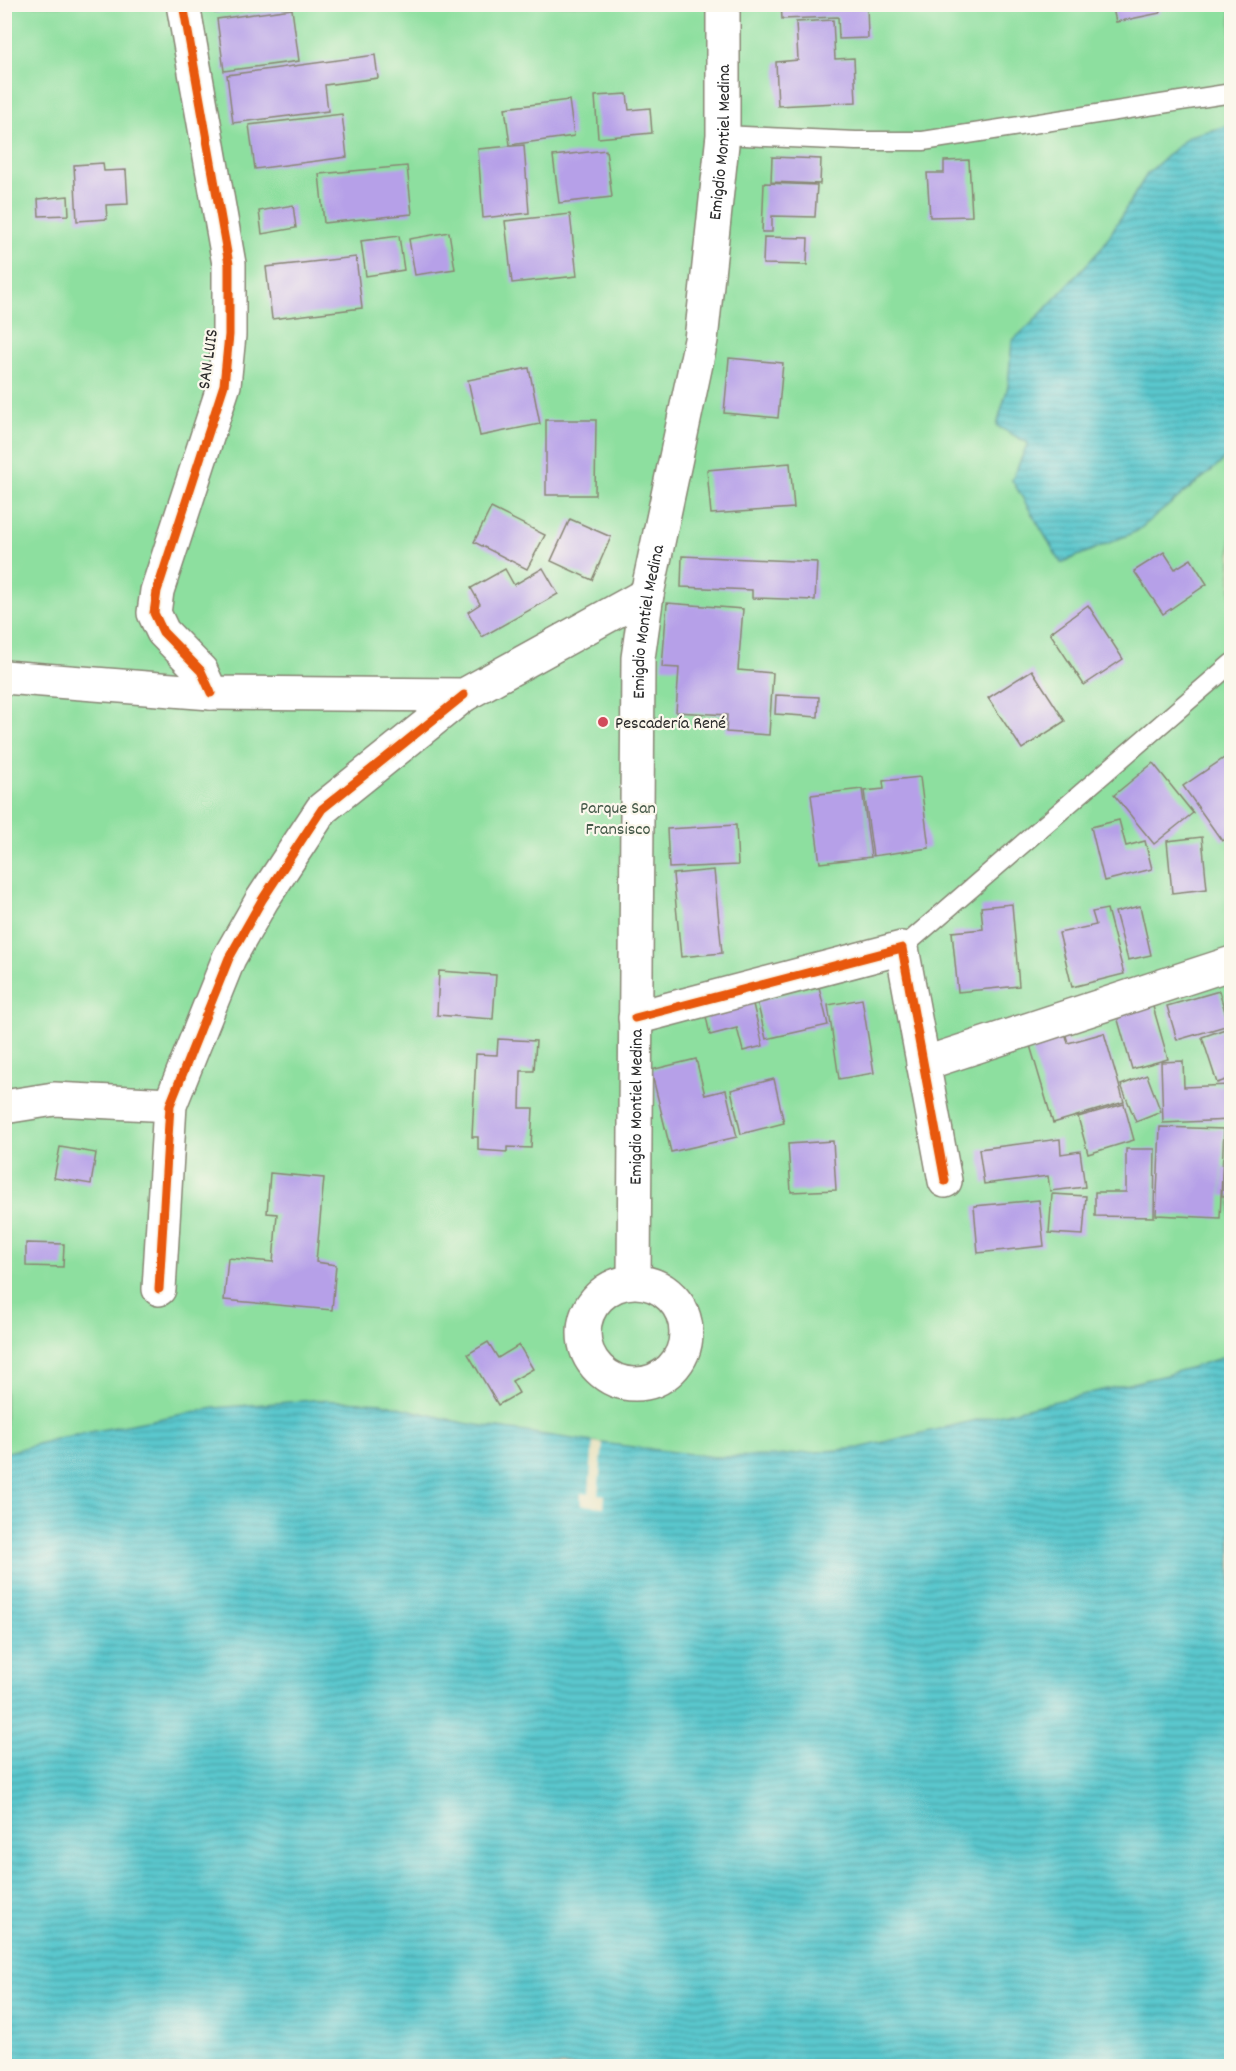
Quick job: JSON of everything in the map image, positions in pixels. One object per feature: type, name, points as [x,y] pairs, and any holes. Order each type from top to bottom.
[{"type":"street","name":"SAN LUIS","points":[[183,4],[229,264],[229,334],[224,385],[161,579],[154,614],[163,632],[201,671],[211,693]]},
{"type":"street","name":"Emigdio Montiel Medina","points":[[634,1281],[638,658],[647,594],[701,340],[723,135],[723,4]]},
{"type":"street","points":[[159,1288],[170,1105],[230,958],[262,900],[322,809],[464,695],[647,594]]},
{"type":"street","points":[[4,677],[211,693],[464,695]]},
{"type":"street","points":[[635,1018],[902,948],[945,1181]]},
{"type":"street","points":[[923,1064],[1232,963]]},
{"type":"street","points":[[4,1107],[54,1099],[170,1105]]},
{"type":"lane","points":[[723,135],[856,141],[923,141],[1232,93]]},
{"type":"lane","points":[[902,948],[1232,663]]},
{"type":"green space","name":"Parque San Fransisco","points":[[4,5],[1231,5],[1231,1630],[5,1787]]},
{"type":"water","points":[[1231,125],[1231,449],[1221,463],[1137,531],[1061,563],[1012,480],[1028,443],[997,426],[1008,386],[1012,341],[1033,322],[1102,248],[1147,174],[1189,136]]},
{"type":"water","points":[[1231,1355],[1231,2066],[5,2066],[5,1453],[59,1438],[215,1408],[314,1400],[382,1403],[463,1423],[714,1457],[775,1456],[859,1448],[1166,1375]]},
{"type":"pier","points":[[593,1442],[603,1443],[598,1494],[605,1495],[604,1507],[581,1505],[581,1493],[589,1494]]},
{"type":"building","points":[[214,4],[267,4],[268,6],[215,13]]},
{"type":"building","points":[[781,4],[867,4],[868,38],[839,39],[838,17],[782,19]]},
{"type":"building","points":[[1112,4],[1158,4],[1160,13],[1116,22]]},
{"type":"building","points":[[292,9],[299,61],[224,71],[217,19]]},
{"type":"building","points":[[833,20],[835,59],[854,58],[856,102],[778,106],[776,62],[798,60],[796,22]]},
{"type":"building","points":[[375,55],[378,78],[325,85],[328,111],[233,123],[227,75]]},
{"type":"building","points":[[627,94],[629,110],[650,108],[652,133],[598,138],[595,96]]},
{"type":"building","points":[[569,100],[574,136],[510,145],[505,108]]},
{"type":"building","points":[[342,114],[347,157],[255,169],[249,125]]},
{"type":"building","points":[[524,145],[529,213],[483,218],[478,149]]},
{"type":"building","points":[[606,150],[612,197],[559,203],[553,156]]},
{"type":"building","points":[[772,157],[821,159],[820,184],[771,182]]},
{"type":"building","points":[[969,160],[972,216],[930,217],[927,173],[944,173],[944,161]]},
{"type":"building","points":[[103,163],[104,171],[126,170],[128,204],[106,205],[107,219],[77,221],[74,165]]},
{"type":"building","points":[[407,166],[412,214],[324,223],[319,174]]},
{"type":"building","points":[[764,183],[817,185],[815,217],[772,216],[772,232],[762,232]]},
{"type":"building","points":[[68,196],[69,215],[39,216],[38,199]]},
{"type":"building","points":[[293,205],[296,228],[262,234],[259,211]]},
{"type":"building","points":[[570,214],[577,276],[512,283],[505,221]]},
{"type":"building","points":[[449,232],[455,269],[415,275],[409,239]]},
{"type":"building","points":[[399,236],[404,270],[366,276],[361,241]]},
{"type":"building","points":[[764,237],[808,238],[807,265],[763,264]]},
{"type":"building","points":[[356,257],[362,308],[272,319],[266,267]]},
{"type":"building","points":[[729,358],[783,363],[778,418],[724,413]]},
{"type":"building","points":[[529,368],[540,424],[480,436],[468,380]]},
{"type":"building","points":[[546,420],[596,420],[595,495],[546,495]]},
{"type":"building","points":[[790,463],[794,508],[711,514],[707,470]]},
{"type":"building","points":[[491,508],[545,535],[527,569],[474,542]]},
{"type":"building","points":[[570,519],[611,537],[592,580],[551,561]]},
{"type":"building","points":[[1164,552],[1175,569],[1191,559],[1207,584],[1163,614],[1134,571]]},
{"type":"building","points":[[682,556],[817,562],[815,600],[752,598],[752,590],[681,587]]},
{"type":"building","points":[[543,568],[558,594],[482,637],[468,612],[480,604],[471,588],[505,569],[514,585]]},
{"type":"building","points":[[667,603],[743,609],[738,670],[773,673],[769,735],[726,732],[727,715],[676,712],[679,668],[662,667]]},
{"type":"building","points":[[1088,605],[1123,659],[1084,685],[1050,633]]},
{"type":"building","points":[[1032,670],[1065,721],[1022,749],[988,698]]},
{"type":"building","points":[[776,695],[819,697],[818,717],[775,714]]},
{"type":"building","points":[[1230,754],[1232,757],[1232,835],[1222,841],[1183,786]]},
{"type":"building","points":[[1153,763],[1193,813],[1154,844],[1114,795]]},
{"type":"building","points":[[920,777],[929,848],[873,856],[864,791],[884,789],[883,781]]},
{"type":"building","points":[[862,789],[871,857],[820,863],[811,795]]},
{"type":"building","points":[[1119,820],[1126,846],[1145,841],[1152,869],[1104,881],[1091,827]]},
{"type":"building","points":[[736,825],[738,865],[669,868],[667,829]]},
{"type":"building","points":[[1202,837],[1207,889],[1172,893],[1167,841]]},
{"type":"building","points":[[714,870],[722,953],[681,957],[673,874]]},
{"type":"building","points":[[1012,904],[1019,986],[958,992],[952,932],[983,929],[981,907]]},
{"type":"building","points":[[1140,906],[1151,955],[1128,960],[1115,912]]},
{"type":"building","points":[[1107,909],[1124,974],[1072,987],[1059,933],[1096,925],[1092,912]]},
{"type":"building","points":[[439,971],[496,975],[493,1019],[437,1015]]},
{"type":"building","points":[[819,987],[828,1025],[766,1039],[757,1001]]},
{"type":"building","points":[[1219,991],[1229,1025],[1177,1040],[1167,1006]]},
{"type":"building","points":[[862,999],[874,1073],[839,1079],[828,1005]]},
{"type":"building","points":[[752,1000],[763,1046],[743,1051],[737,1028],[710,1035],[705,1012]]},
{"type":"building","points":[[1152,1003],[1168,1059],[1132,1069],[1116,1013]]},
{"type":"building","points":[[1228,1028],[1232,1037],[1232,1078],[1217,1083],[1202,1037]]},
{"type":"building","points":[[1065,1032],[1068,1043],[1104,1033],[1124,1102],[1053,1123],[1029,1042]]},
{"type":"building","points":[[498,1039],[536,1041],[534,1071],[521,1071],[520,1108],[533,1108],[531,1148],[507,1147],[507,1152],[478,1150],[478,1137],[472,1137],[476,1054],[497,1055]]},
{"type":"building","points":[[696,1059],[705,1095],[726,1090],[737,1137],[671,1152],[651,1070]]},
{"type":"building","points":[[1183,1061],[1184,1087],[1229,1085],[1231,1120],[1163,1123],[1161,1062]]},
{"type":"building","points":[[1147,1075],[1161,1112],[1136,1122],[1121,1085]]},
{"type":"building","points":[[774,1079],[784,1123],[741,1134],[731,1090]]},
{"type":"building","points":[[1124,1104],[1134,1140],[1088,1154],[1078,1117]]},
{"type":"building","points":[[1160,1127],[1224,1129],[1220,1218],[1156,1215]]},
{"type":"building","points":[[1060,1139],[1061,1154],[1080,1151],[1085,1187],[1050,1191],[1048,1176],[984,1184],[979,1149]]},
{"type":"building","points":[[833,1141],[836,1190],[791,1192],[788,1144]]},
{"type":"building","points":[[60,1147],[96,1153],[91,1184],[54,1178]]},
{"type":"building","points":[[1126,1149],[1155,1149],[1154,1217],[1095,1216],[1095,1192],[1126,1192]]},
{"type":"building","points":[[1223,1167],[1232,1168],[1232,1196],[1222,1196]]},
{"type":"building","points":[[270,1173],[324,1178],[316,1262],[336,1265],[332,1310],[224,1300],[228,1258],[273,1262],[277,1214],[267,1213]]},
{"type":"building","points":[[1052,1194],[1086,1196],[1083,1235],[1049,1233]]},
{"type":"building","points":[[1039,1200],[1044,1246],[978,1253],[974,1206]]},
{"type":"building","points":[[26,1243],[64,1244],[63,1267],[26,1266]]},
{"type":"building","points":[[488,1342],[498,1358],[519,1345],[533,1369],[512,1381],[519,1393],[498,1405],[468,1354]]},
{"type":"cycle path","points":[[183,4],[229,264],[229,335],[224,385],[157,591],[154,613],[163,632],[201,671],[211,693]]},
{"type":"cycle path","points":[[159,1289],[170,1105],[229,958],[262,900],[322,809],[464,695]]},
{"type":"cycle path","points":[[635,1018],[902,948],[945,1181]]},
{"type":"place","name":"Pescadería René","points":[[603,722]]}]
